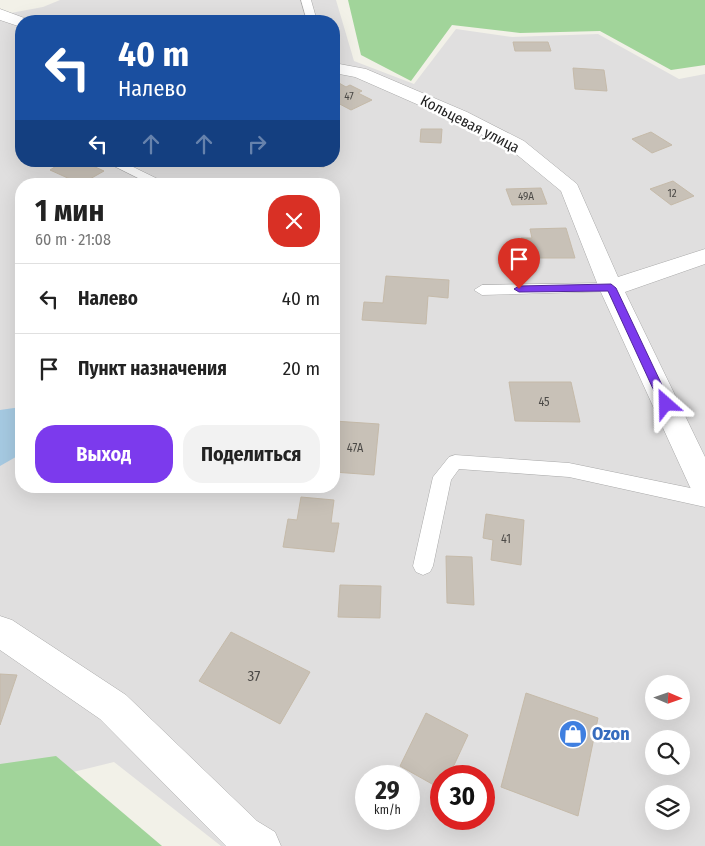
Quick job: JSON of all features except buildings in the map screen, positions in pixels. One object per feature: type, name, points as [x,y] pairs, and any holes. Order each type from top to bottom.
[{"type":"street","points":[[0,14],[15,20]]},
{"type":"street","name":"Кольцевая улица","points":[[340,69],[360,73],[460,116],[517,145],[570,188],[611,288],[705,487]]},
{"type":"street","points":[[611,288],[705,256]]},
{"type":"street","points":[[0,631],[113,708],[243,836],[262,846]]},
{"type":"lane","points":[[306,0],[310,15]]},
{"type":"lane","points":[[124,167],[148,178]]},
{"type":"lane","points":[[482,290],[611,288]]},
{"type":"lane","points":[[422,566],[442,477],[455,462],[569,470],[705,499]]},
{"type":"shaded area","points":[[60,0],[336,0],[354,61],[414,84],[456,29],[512,37],[598,34],[679,79],[705,74],[705,846],[221,846],[114,762],[0,790],[0,15],[43,7]]},
{"type":"green space","points":[[348,0],[705,0],[705,65],[671,70],[600,31],[520,33],[452,25],[411,81],[361,55]]},
{"type":"green space","points":[[56,756],[162,846],[0,846],[0,764]]},
{"type":"water","points":[[15,408],[15,457],[0,466],[0,410]]},
{"type":"place","name":"Ozon","points":[[573,734]]},
{"type":"route","points":[[519,289],[611,288],[666,404]]}]
